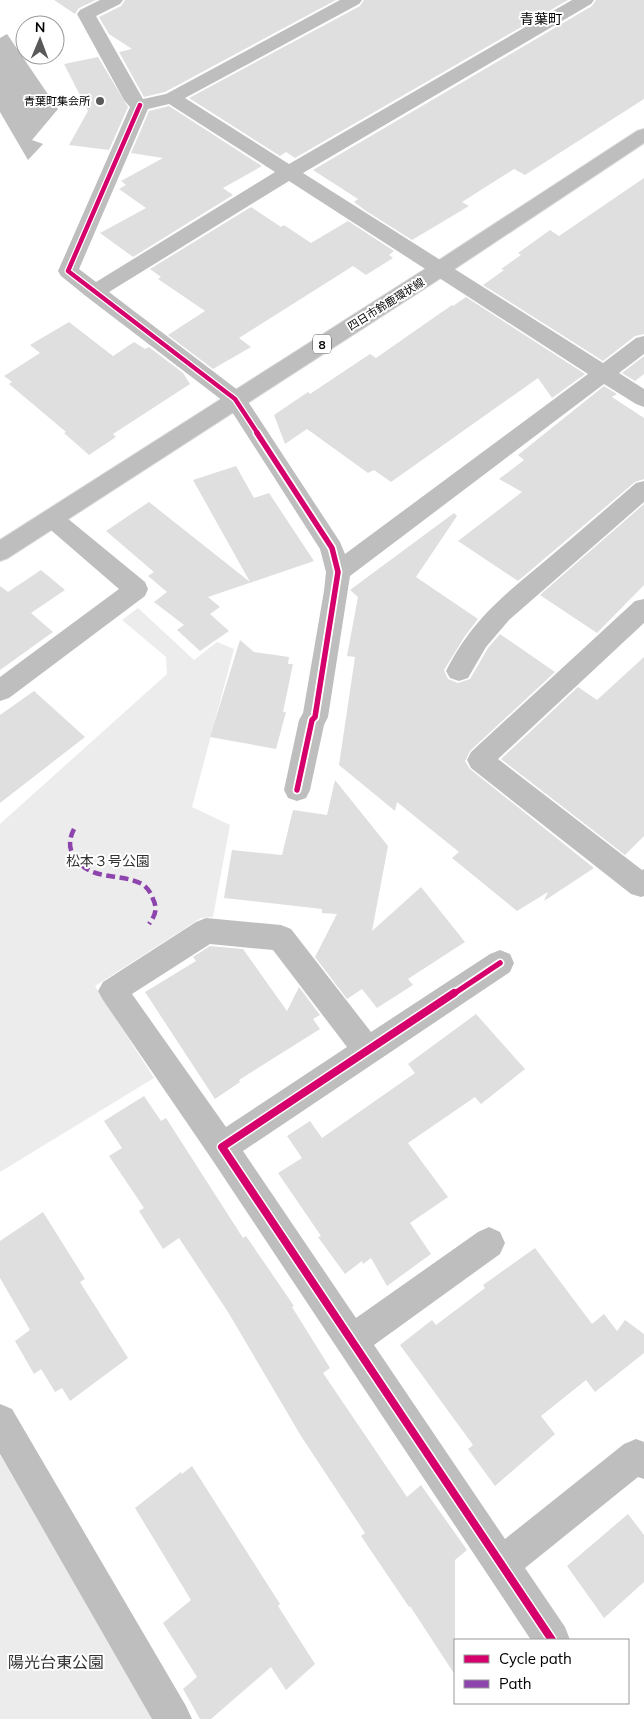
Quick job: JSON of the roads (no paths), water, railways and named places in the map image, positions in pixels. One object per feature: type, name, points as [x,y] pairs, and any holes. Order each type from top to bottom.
[{"type":"street","points":[[114,0],[86,14],[133,100],[140,106]]},
{"type":"street","points":[[140,106],[172,98],[354,0]]},
{"type":"street","points":[[94,292],[288,174],[585,0]]},
{"type":"street","points":[[172,98],[288,174],[644,399]]},
{"type":"street","points":[[140,106],[68,271],[235,399],[332,548],[338,572],[336,590],[315,717],[312,720],[297,790]]},
{"type":"street","name":"四日市鈴鹿環状線","points":[[0,552],[235,399],[440,269],[644,135]]},
{"type":"street","points":[[338,572],[644,343]]},
{"type":"street","points":[[459,671],[466,653],[482,632],[508,606],[644,489]]},
{"type":"street","points":[[0,690],[136,589],[53,519]]},
{"type":"street","points":[[644,608],[480,760],[641,885],[644,881]]},
{"type":"street","points":[[368,1051],[281,938],[206,931],[113,991],[222,1147],[551,1639]]},
{"type":"street","points":[[222,1147],[500,963]]},
{"type":"street","points":[[352,1341],[489,1243]]},
{"type":"street","points":[[0,1421],[173,1719]]},
{"type":"street","points":[[502,1564],[636,1456],[644,1462]]},
{"type":"place","name":"青葉町集会所","points":[[100,101]]},
{"type":"district","name":"青葉町","points":[[541,19]]},
{"type":"park label","name":"松本３号公園","points":[[108,861]]},
{"type":"park label","name":"陽光台東公園","points":[[56,1662]]}]
